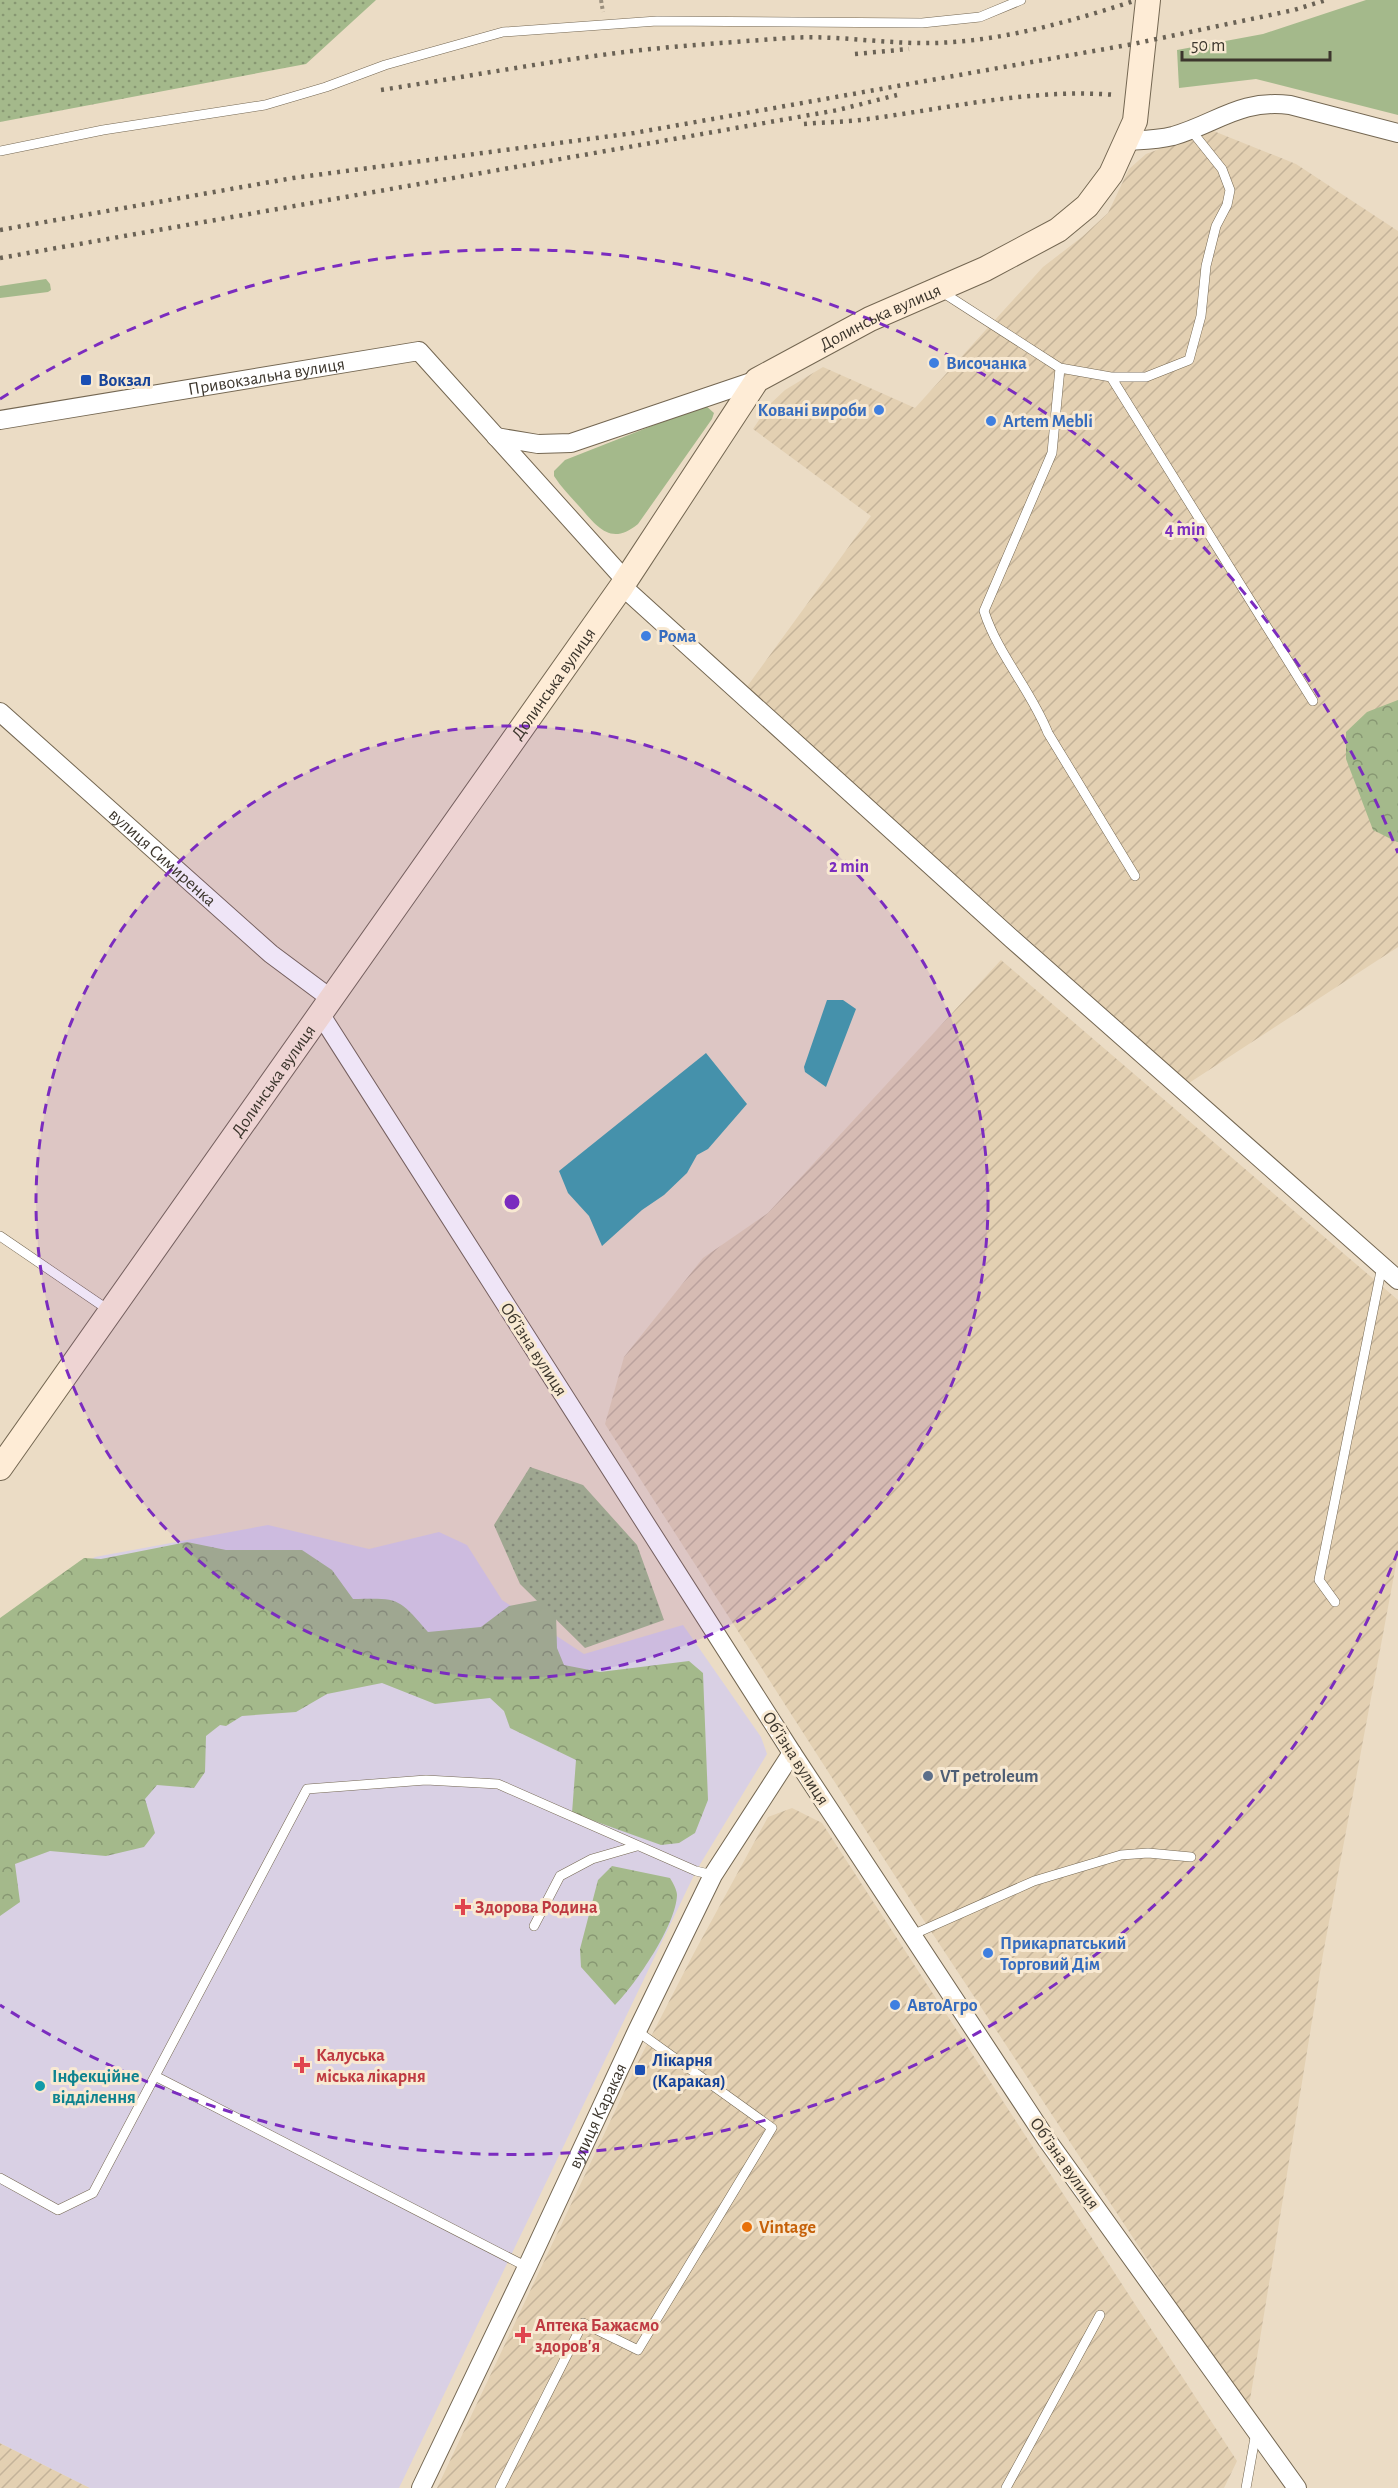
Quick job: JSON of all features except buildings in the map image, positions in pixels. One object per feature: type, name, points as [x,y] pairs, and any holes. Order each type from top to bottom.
[{"type":"main road","name":"Долинська вулиця","points":[[0,1468],[624,584],[757,380],[870,320],[985,269],[1058,230],[1087,206],[1111,174],[1136,112],[1148,0]]},
{"type":"street","points":[[1126,141],[1158,139],[1190,129],[1235,110],[1251,105],[1271,103],[1290,105],[1398,133]]},
{"type":"street","name":"Привокзальна вулиця","points":[[0,420],[419,351],[624,584],[1012,939],[1398,1280]]},
{"type":"street","points":[[496,437],[538,444],[571,443],[757,380]]},
{"type":"street","name":"вулиця Симиренка","points":[[0,712],[325,1005]]},
{"type":"street","name":"Обʼїзна вулиця","points":[[325,1005],[792,1754],[1047,2140],[1297,2488]]},
{"type":"street","name":"вулиця Каракая","points":[[425,2485],[637,2031],[713,1875],[792,1754]]},
{"type":"lane","points":[[0,151],[103,130],[266,105],[326,87],[386,65],[503,32],[657,21],[922,23],[980,17],[1021,0]]},
{"type":"lane","points":[[939,290],[1060,368],[1111,377],[1146,377],[1189,360],[1201,316],[1206,266],[1216,226],[1227,205],[1230,189],[1222,169],[1190,129]]},
{"type":"lane","points":[[1060,368],[1052,453],[984,611],[991,632],[1040,713],[1048,734],[1135,876]]},
{"type":"lane","points":[[1111,377],[1313,701]]},
{"type":"lane","points":[[0,1236],[110,1311]]},
{"type":"lane","points":[[1335,1602],[1318,1580],[1382,1266]]},
{"type":"lane","points":[[0,2178],[58,2210],[93,2193],[307,1789],[426,1780],[498,1784],[696,1871],[713,1875]]},
{"type":"lane","points":[[534,1926],[560,1876],[592,1859],[637,1846]]},
{"type":"lane","points":[[912,1935],[1034,1881],[1121,1855],[1148,1853],[1191,1857]]},
{"type":"lane","points":[[500,2488],[583,2323],[638,2350],[772,2128],[637,2031]]},
{"type":"lane","points":[[155,2076],[527,2267]]},
{"type":"lane","points":[[1006,2488],[1100,2315]]},
{"type":"lane","points":[[1246,2488],[1256,2430]]},
{"type":"shaded area","points":[[1211,130],[1296,164],[1398,231],[1398,947],[1189,1083],[746,688],[871,516],[753,429],[769,405],[785,390],[823,367],[915,408],[1043,267],[1082,237],[1108,213],[1129,169],[1146,154]]},
{"type":"shaded area","points":[[1001,960],[1398,1300],[1398,1554],[1323,1954],[1248,2412],[913,1904],[605,1424],[624,1357],[703,1258],[768,1213]]},
{"type":"shaded area","name":"Калуська міська лікарня","points":[[268,1525],[369,1549],[439,1532],[467,1545],[502,1600],[584,1654],[683,1625],[761,1737],[767,1754],[696,1871],[399,2488],[90,2488],[0,2443],[0,1619],[95,1557]]},
{"type":"shaded area","points":[[792,1808],[822,1823],[1237,2461],[1224,2488],[437,2488],[641,2056],[694,1953],[768,1817]]},
{"type":"shaded area","points":[[0,2443],[90,2488],[0,2488]]},
{"type":"green space","points":[[0,0],[376,0],[306,64],[0,122]]},
{"type":"green space","points":[[1366,0],[1398,0],[1398,115],[1256,79],[1179,88],[1177,50],[1263,34]]},
{"type":"green space","points":[[46,279],[51,290],[48,292],[0,298],[0,286]]},
{"type":"green space","points":[[705,405],[714,413],[712,419],[638,524],[628,531],[612,534],[598,526],[554,476],[554,471],[565,460]]},
{"type":"green space","points":[[1398,700],[1397,842],[1373,830],[1346,759],[1346,732],[1367,712]]},
{"type":"green space","points":[[530,1467],[583,1485],[637,1545],[664,1620],[585,1648],[520,1584],[494,1525]]},
{"type":"green space","points":[[187,1542],[226,1550],[302,1550],[332,1570],[353,1599],[380,1599],[396,1602],[410,1612],[428,1632],[481,1627],[509,1606],[545,1599],[556,1612],[557,1648],[564,1665],[600,1672],[689,1661],[703,1673],[708,1800],[695,1833],[679,1843],[661,1845],[572,1813],[576,1760],[510,1728],[504,1711],[490,1698],[435,1704],[382,1683],[327,1694],[296,1712],[242,1716],[226,1726],[220,1725],[206,1736],[205,1772],[194,1788],[157,1785],[145,1799],[155,1833],[144,1847],[106,1856],[50,1851],[15,1864],[20,1902],[0,1916],[0,1618],[84,1558],[101,1559]]},
{"type":"green space","points":[[612,1866],[670,1878],[677,1895],[670,1922],[654,1953],[615,2005],[581,1967],[580,1949],[598,1880]]},
{"type":"water","points":[[827,1000],[843,1000],[856,1009],[826,1087],[805,1072],[804,1067]]},
{"type":"water","points":[[706,1053],[747,1104],[708,1149],[697,1155],[687,1173],[602,1246],[589,1216],[568,1193],[559,1171]]},
{"type":"railway","points":[[381,90],[570,59],[691,45],[804,37],[915,43],[971,40],[1028,31],[1137,0]]},
{"type":"railway","points":[[0,230],[293,178],[634,133],[1133,44],[1294,10],[1326,0]]},
{"type":"railway","points":[[855,54],[909,49]]},
{"type":"railway","points":[[804,124],[860,120],[992,100],[1054,94],[1116,95]]},
{"type":"railway","points":[[0,258],[838,110],[897,95]]},
{"type":"place","name":"Височанка","points":[[934,363]]},
{"type":"place","name":"Вокзал","points":[[86,380]]},
{"type":"place","name":"Ковані вироби","points":[[879,410]]},
{"type":"place","name":"Artem Mebli","points":[[991,421]]},
{"type":"place","name":"Рома","points":[[646,636]]},
{"type":"place","name":"VT petroleum","points":[[928,1776]]},
{"type":"place","name":"Здорова Родина","points":[[463,1907]]},
{"type":"place","name":"Прикарпатський Торговий Дім","points":[[988,1953]]},
{"type":"place","name":"АвтоАгро","points":[[895,2005]]},
{"type":"place","name":"Калуська міська лікарня","points":[[302,2065]]},
{"type":"place","name":"Лікарня (Каракая)","points":[[640,2070]]},
{"type":"place","name":"Інфекційне відділення","points":[[40,2086]]},
{"type":"place","name":"Vintage","points":[[747,2227]]},
{"type":"place","name":"Аптека Бажаємо здоров'я","points":[[523,2335]]}]
